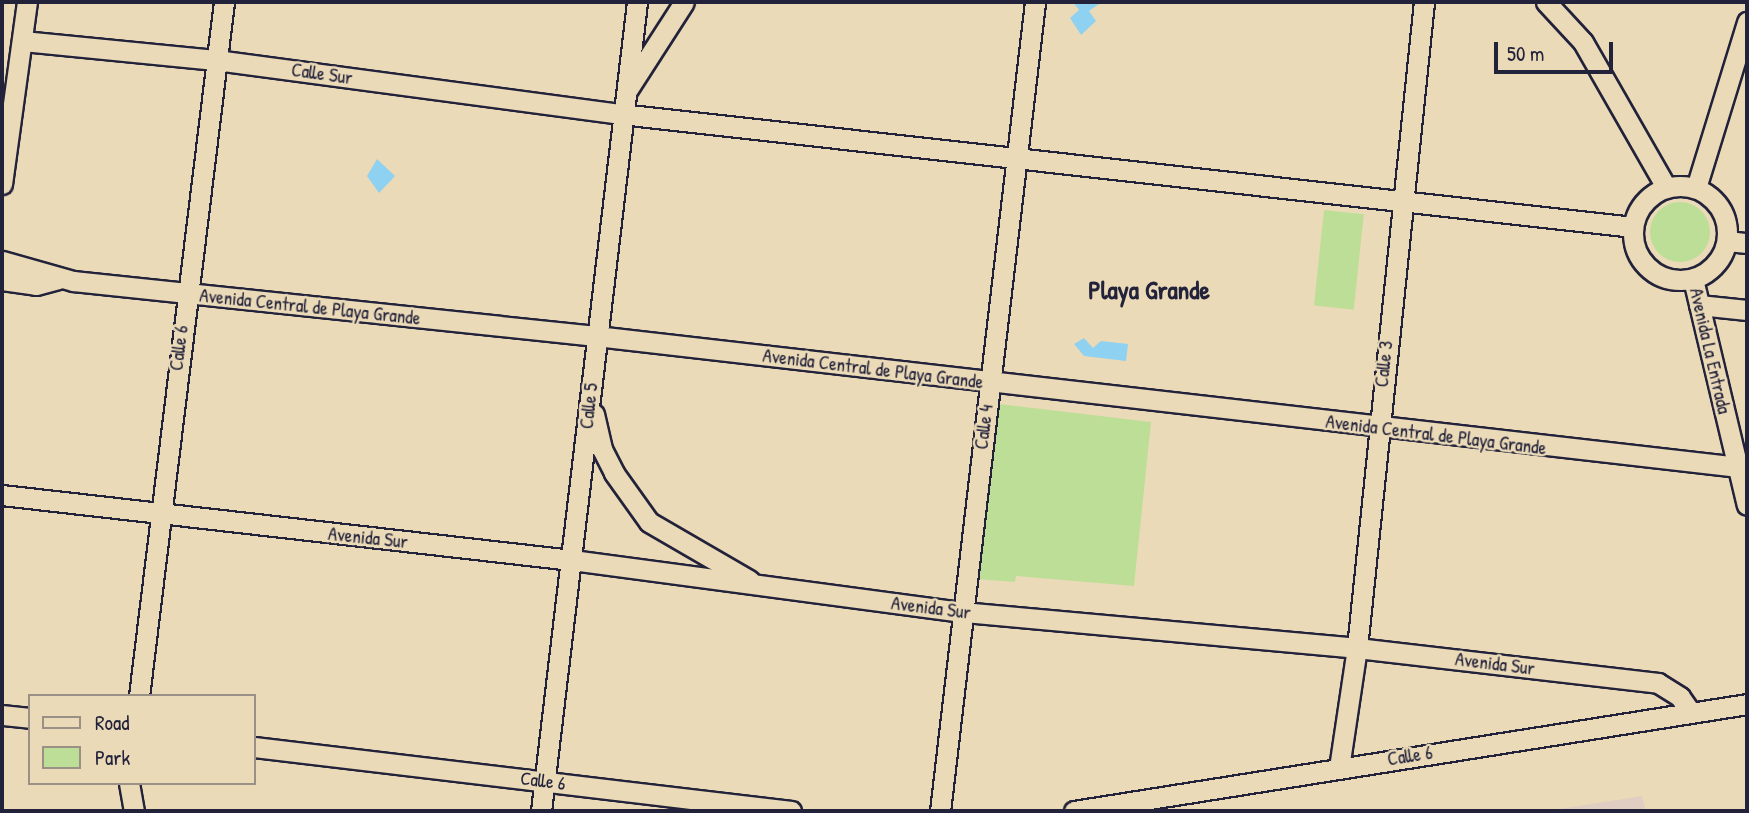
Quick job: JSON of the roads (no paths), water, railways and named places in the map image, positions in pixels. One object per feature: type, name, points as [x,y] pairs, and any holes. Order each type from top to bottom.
[{"type":"street","points":[[2,184],[27,2]]},
{"type":"street","name":"Calle 6","points":[[139,694],[185,293],[224,2]]},
{"type":"street","name":"Calle 5","points":[[541,811],[637,2]]},
{"type":"street","points":[[623,104],[684,2]]},
{"type":"street","name":"Calle 4","points":[[940,811],[1035,2]]},
{"type":"street","name":"Calle 3","points":[[1339,768],[1357,648],[1377,428],[1424,2]]},
{"type":"street","points":[[1546,2],[1583,42],[1666,187]]},
{"type":"street","points":[[1696,188],[1747,22]]},
{"type":"street","name":"Calle Sur","points":[[22,41],[623,104],[1016,159],[1401,198],[1633,227]]},
{"type":"street","points":[[1666,187],[1696,188],[1722,209],[1737,242],[1715,264],[1693,279],[1662,277],[1639,257],[1633,227],[1644,202],[1666,187]]},
{"type":"street","name":"Avenida Central de Playa Grande","points":[[9,272],[43,270],[58,279],[596,335],[1377,428],[1742,467]]},
{"type":"street","name":"Avenida La Entrada","points":[[1693,279],[1742,467],[1747,505]]},
{"type":"street","points":[[1699,305],[1747,310]]},
{"type":"street","points":[[590,396],[601,449],[649,522],[760,586]]},
{"type":"street","name":"Avenida Sur","points":[[2,495],[159,516],[572,560],[963,612],[1357,648],[1658,683],[1680,696],[1691,713]]},
{"type":"street","name":"Calle 6","points":[[1073,811],[1747,704]]},
{"type":"street","points":[[2,715],[28,718]]},
{"type":"street","name":"Calle 6","points":[[256,747],[790,811]]},
{"type":"street","points":[[128,785],[134,811]]},
{"type":"water","points":[[1073,2],[1099,4],[1089,11],[1096,21],[1081,35],[1070,18],[1079,10]]},
{"type":"water","points":[[377,159],[395,176],[379,193],[367,176]]},
{"type":"water","points":[[1084,338],[1093,348],[1101,341],[1128,344],[1126,361],[1084,356],[1074,344]]},
{"type":"district","name":"Playa Grande","points":[[1149,290]]}]
